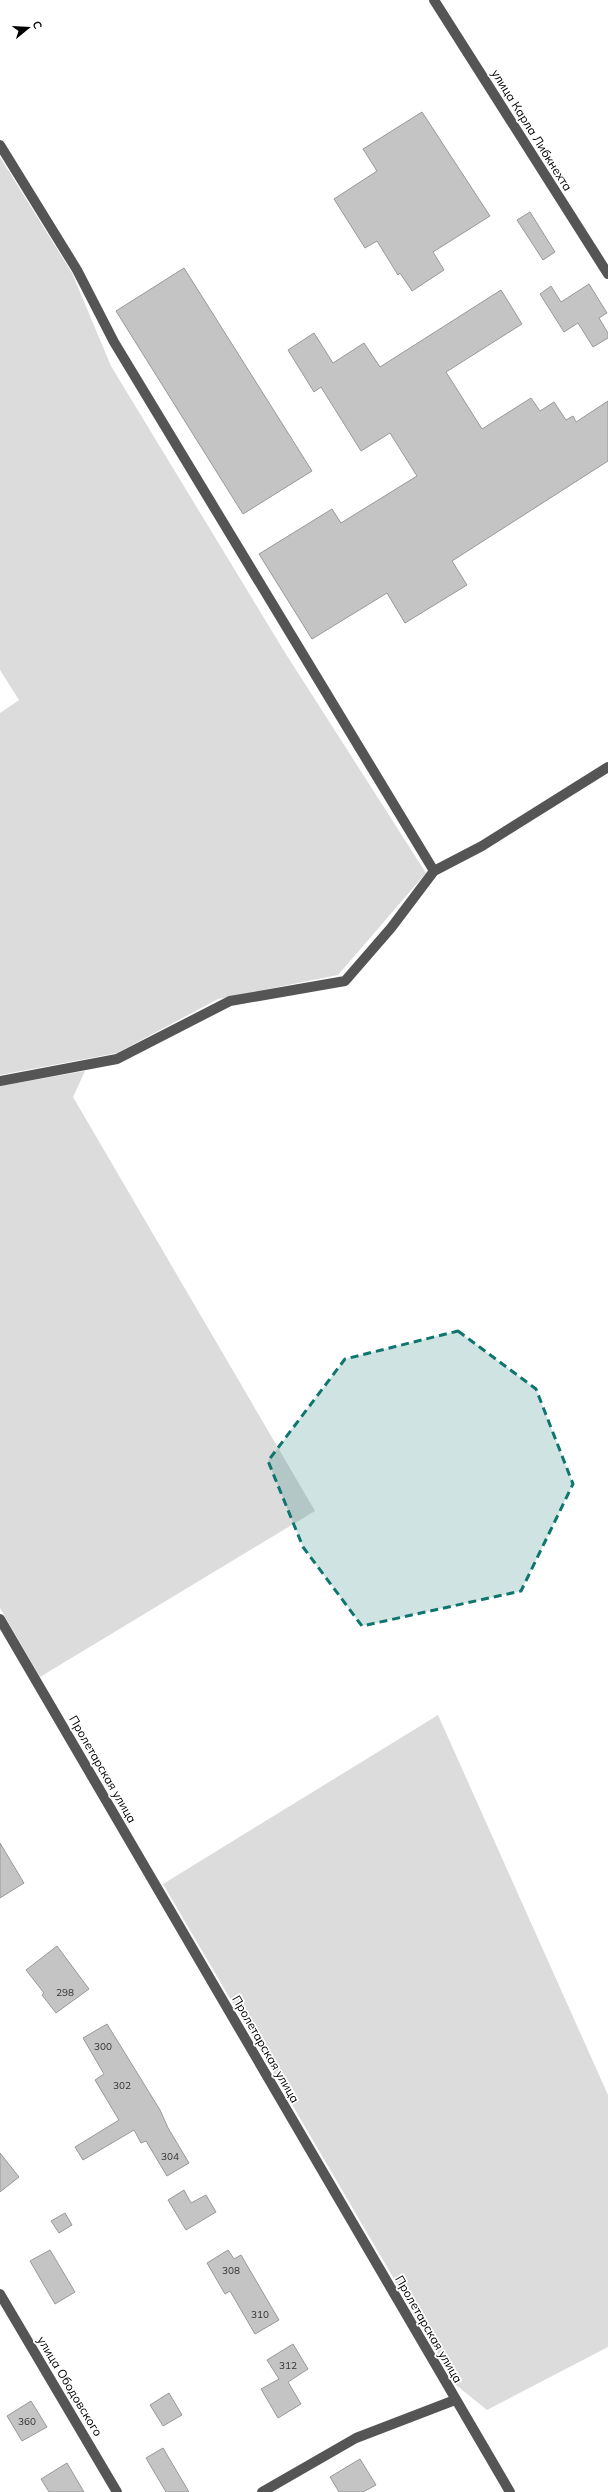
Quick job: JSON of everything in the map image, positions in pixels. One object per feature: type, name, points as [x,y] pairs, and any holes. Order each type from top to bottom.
[{"type":"street","name":"улица Карла Либкнехта","points":[[434,0],[608,274]]},
{"type":"street","points":[[0,145],[77,270],[114,342],[434,871]]},
{"type":"street","points":[[0,1081],[117,1059],[230,1001],[345,981],[391,928],[434,871],[482,846],[608,767]]},
{"type":"street","name":"Пролетарская улица","points":[[0,1619],[510,2492]]},
{"type":"street","name":"улица Ободовского","points":[[0,2294],[117,2492]]},
{"type":"street","points":[[262,2492],[356,2438],[455,2400]]},
{"type":"highlighted area","points":[[458,1331],[536,1389],[573,1484],[521,1591],[362,1626],[303,1547],[268,1461],[345,1359]]},
{"type":"shaded area","points":[[0,157],[72,273],[111,366],[284,651],[426,873],[338,975],[218,999],[117,1053],[0,1075],[0,713],[19,700],[0,670]]},
{"type":"shaded area","points":[[85,1071],[73,1097],[315,1511],[40,1677],[0,1608],[0,1086]]},
{"type":"shaded area","points":[[438,1715],[608,2095],[608,2347],[487,2410],[456,2385],[163,1884]]},
{"type":"building","points":[[422,112],[490,216],[433,252],[444,270],[412,291],[400,273],[398,275],[377,241],[365,248],[334,199],[377,171],[363,149]]},
{"type":"building","points":[[530,212],[555,252],[543,260],[517,220]]},
{"type":"building","points":[[184,268],[312,471],[243,514],[116,311]]},
{"type":"building","points":[[589,284],[607,313],[599,318],[608,333],[608,338],[593,347],[578,323],[564,332],[540,294],[551,286],[561,302]]},
{"type":"building","points":[[501,290],[522,324],[446,372],[482,429],[531,398],[540,411],[554,402],[566,420],[573,416],[576,422],[608,401],[608,461],[452,561],[467,585],[405,623],[387,593],[312,639],[259,554],[332,509],[341,523],[417,476],[390,433],[361,451],[321,387],[314,392],[288,350],[314,333],[333,363],[364,343],[380,367]]},
{"type":"building","points":[[0,1843],[24,1883],[0,1898]]},
{"type":"building","points":[[57,1946],[89,1989],[56,2013],[42,1995],[44,1993],[26,1970]]},
{"type":"building","points":[[107,2024],[160,2110],[168,2128],[189,2163],[167,2176],[146,2141],[141,2143],[134,2130],[83,2160],[75,2147],[119,2120],[95,2080],[104,2074],[83,2038]]},
{"type":"building","points":[[0,2153],[19,2177],[0,2192]]},
{"type":"building","points":[[184,2190],[191,2203],[206,2195],[216,2212],[186,2230],[168,2200]]},
{"type":"building","points":[[65,2213],[72,2225],[59,2233],[51,2221]]},
{"type":"building","points":[[50,2250],[75,2292],[55,2304],[30,2261]]},
{"type":"building","points":[[228,2250],[234,2259],[241,2255],[279,2320],[255,2334],[230,2291],[225,2294],[207,2263]]},
{"type":"building","points":[[293,2344],[308,2369],[288,2382],[301,2404],[278,2418],[261,2389],[279,2379],[267,2360]]},
{"type":"building","points":[[169,2393],[182,2415],[163,2426],[150,2405]]},
{"type":"building","points":[[31,2401],[47,2427],[22,2441],[7,2416]]},
{"type":"building","points":[[163,2448],[189,2492],[166,2492],[146,2458]]},
{"type":"building","points":[[360,2459],[376,2485],[363,2492],[339,2492],[330,2477]]},
{"type":"building","points":[[67,2463],[84,2492],[49,2492],[41,2479]]}]
